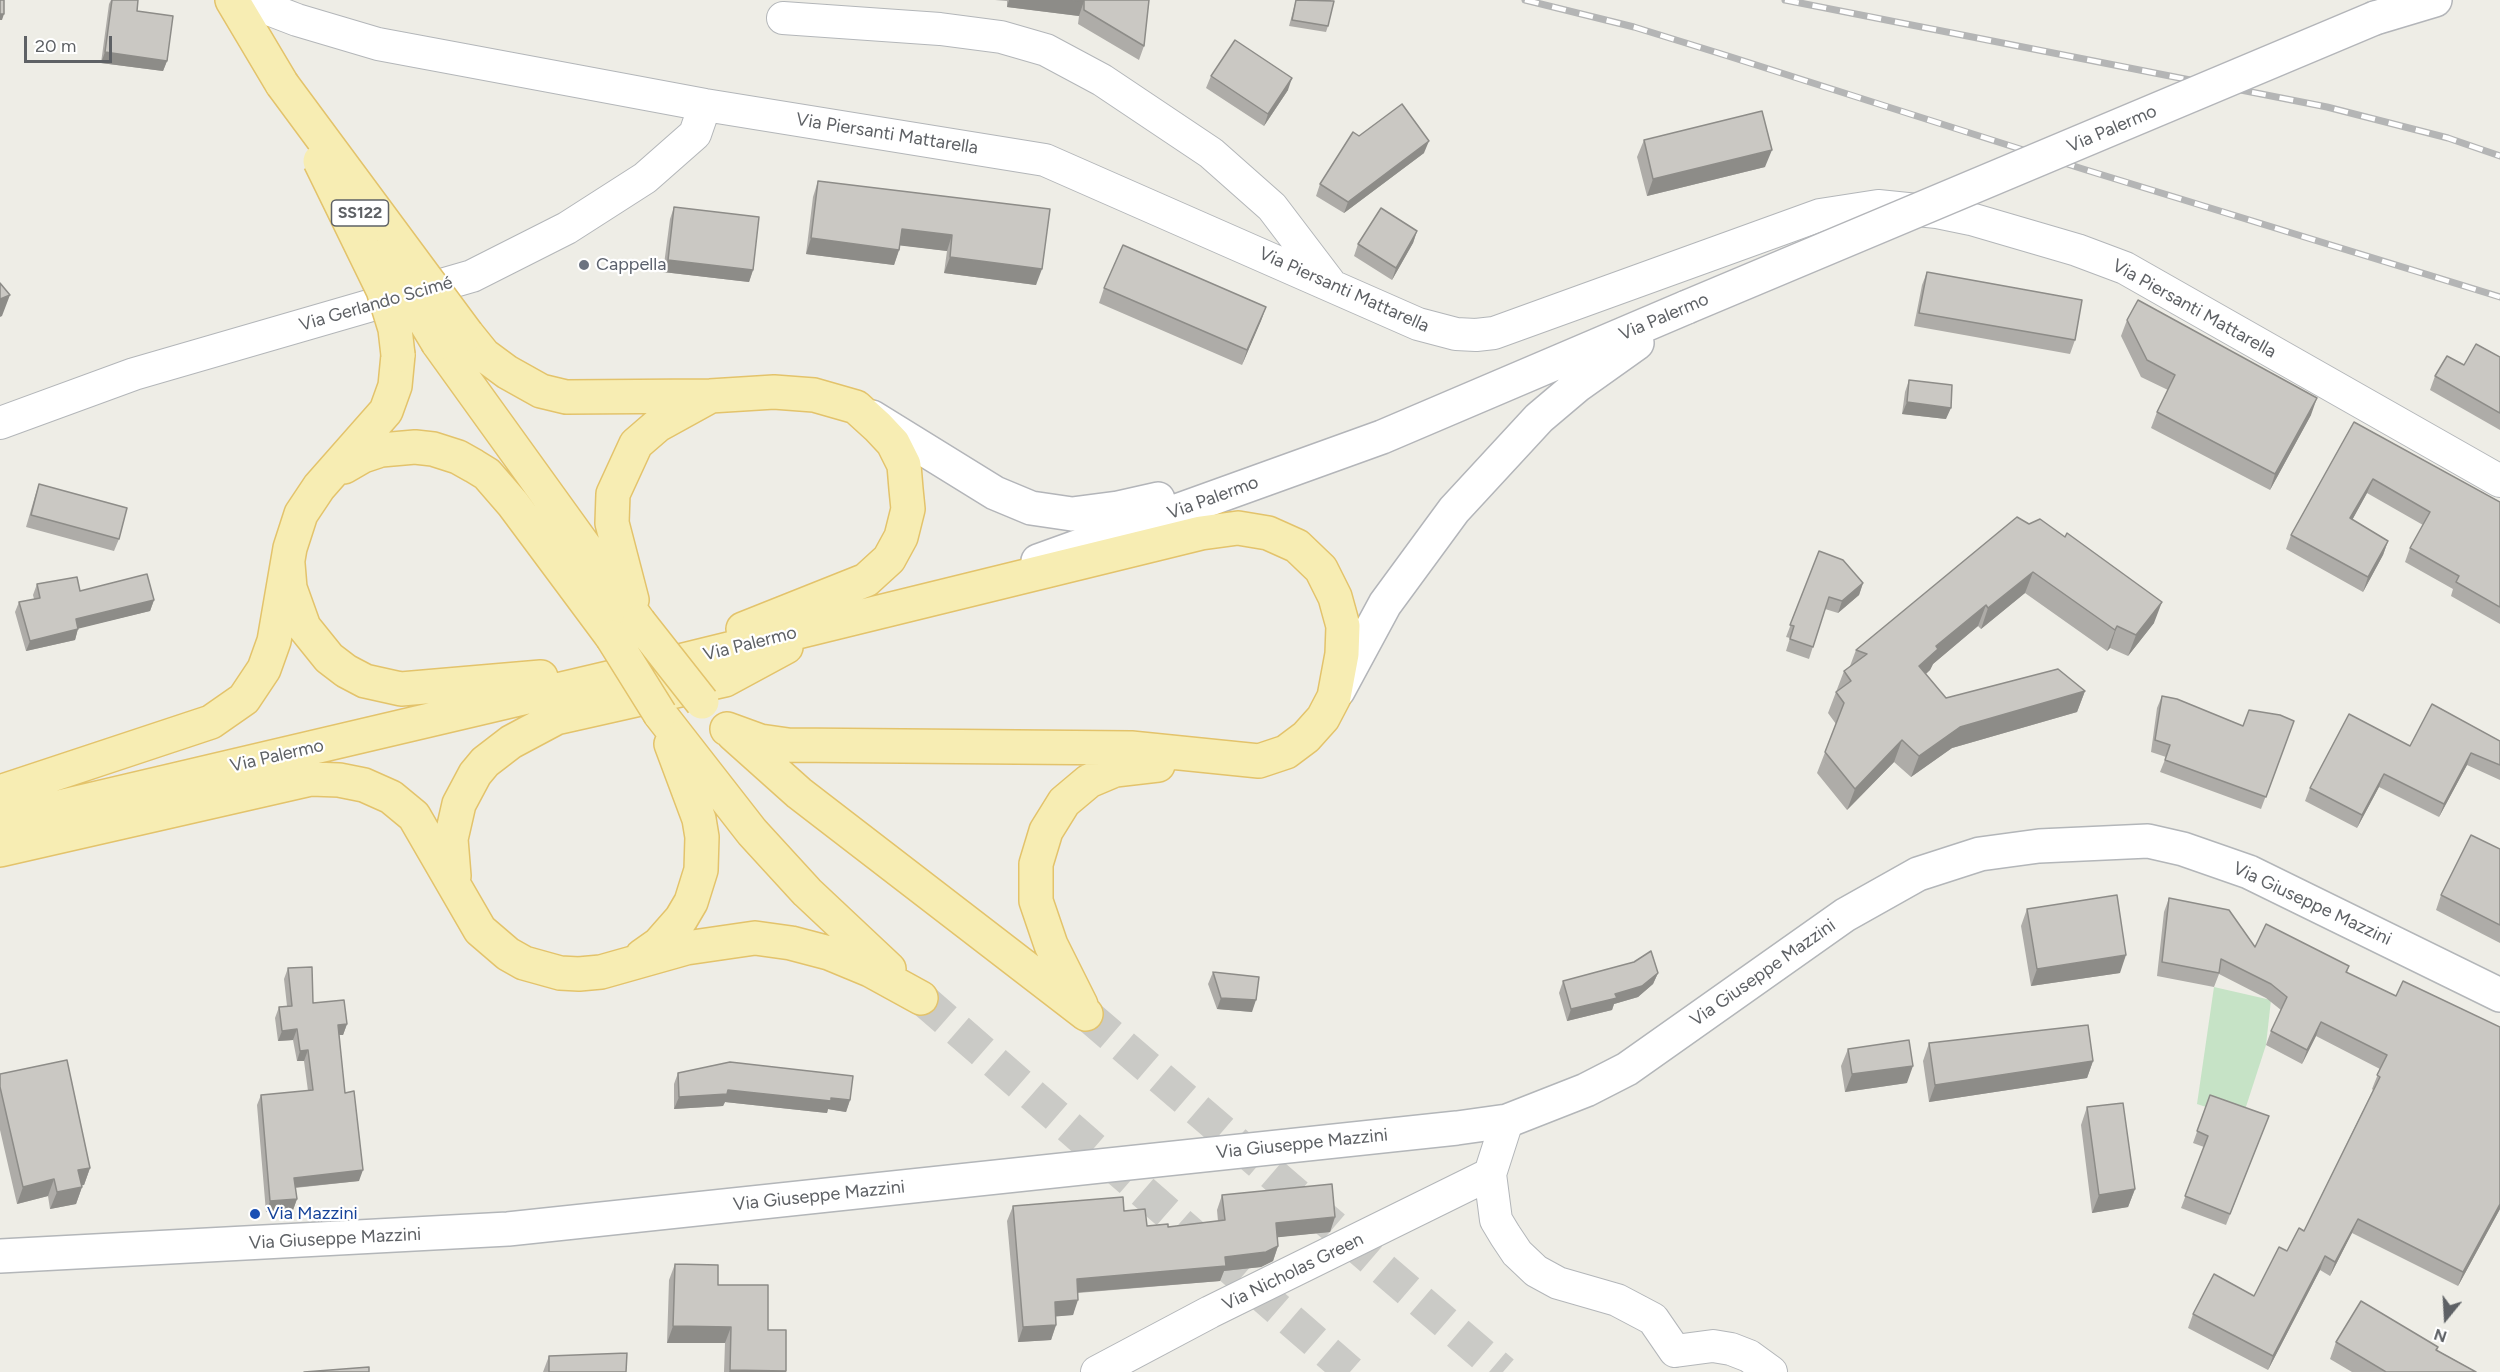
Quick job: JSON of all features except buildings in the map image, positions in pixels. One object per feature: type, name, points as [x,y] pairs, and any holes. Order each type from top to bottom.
[{"type":"main road","points":[[232,0],[282,84],[453,339],[625,629],[660,714],[699,819],[702,837],[701,870],[691,902],[671,932],[648,952],[622,966]]},
{"type":"main road","points":[[2375,18],[2408,0]]},
{"type":"main road","points":[[2375,18],[2420,0]]},
{"type":"main road","points":[[2375,18],[2434,0]]},
{"type":"main road","name":"Via Palermo","points":[[0,821],[656,667],[946,594],[1382,437],[2375,18]]},
{"type":"main road","points":[[0,792],[211,722],[244,699],[264,669],[274,641],[290,548],[301,514],[319,487],[386,411],[395,386],[398,355],[395,329],[383,290],[282,84]]},
{"type":"main road","points":[[727,729],[760,741],[788,745],[1131,748],[1259,761],[1286,752],[1306,737],[1323,718],[1385,604],[1454,510],[1539,418],[1578,385],[1687,307]]},
{"type":"main road","points":[[453,339],[484,355],[541,392],[566,397],[784,393],[814,395],[856,407],[995,493],[1030,508],[1072,514],[1118,508],[1297,468]]},
{"type":"main road","points":[[625,629],[621,564],[612,523],[613,494],[636,444],[658,425],[710,396]]},
{"type":"main road","points":[[288,564],[294,604],[304,627],[316,645],[346,671],[383,686],[401,689],[656,667],[795,607],[866,580],[889,559],[901,537],[908,509],[904,465],[893,443],[856,407]]},
{"type":"main road","points":[[330,476],[363,456],[397,447],[433,449],[458,457],[487,474],[625,629],[727,729],[799,793],[1086,1014],[1051,945],[1036,901],[1036,864],[1046,831],[1064,802],[1089,781],[1115,770],[1226,759]]},
{"type":"main road","points":[[946,594],[1201,533],[1238,528],[1268,533],[1297,546],[1321,569],[1335,597],[1342,626],[1342,654],[1334,697]]},
{"type":"main road","points":[[463,903],[454,880],[451,857],[453,820],[475,774],[498,750],[528,731],[556,718],[725,680],[827,625]]},
{"type":"main road","points":[[0,850],[311,779],[339,780],[364,785],[391,797],[414,816],[463,903],[487,937],[508,954],[525,963],[560,973],[579,974],[622,966],[686,948],[755,938],[791,943],[829,953],[870,970],[921,998],[850,935],[799,884],[752,832],[660,714]]},
{"type":"main road","name":"Via Giuseppe Mazzini","points":[[0,1256],[508,1229],[1507,1121],[1586,1090],[1627,1069],[1845,915],[1918,874],[1980,854],[2039,846],[2148,841],[2183,849],[2249,872],[2500,995]]},
{"type":"street","name":"Via Piersanti Mattarella","points":[[245,0],[297,20],[378,44],[705,105],[1045,160],[1437,330],[1476,335],[1494,333],[1820,215],[1878,206],[1937,212],[1971,219],[2056,244],[2125,268],[2500,481]]},
{"type":"street","points":[[783,18],[940,28],[1001,37],[1046,50],[1102,80],[1211,153],[1272,207],[1331,285]]},
{"type":"street","name":"Via Gerlando Scimé","points":[[0,423],[134,374],[472,276],[567,228],[645,178],[694,134],[705,105]]},
{"type":"street","points":[[1507,1121],[1491,1174],[1496,1220],[1524,1259],[1536,1270],[1558,1283],[1617,1300],[1653,1319],[1675,1362],[1713,1346],[1731,1349],[1749,1356],[1771,1372]]},
{"type":"street","name":"Via Nicholas Green","points":[[1097,1372],[1210,1312],[1491,1174]]},
{"type":"green space","points":[[2214,987],[2271,1000],[2266,1045],[2242,1119],[2197,1104]]},
{"type":"tunnel","points":[[921,998],[1350,1372]]},
{"type":"tunnel","points":[[1086,1014],[1503,1372]]},
{"type":"railway","points":[[1525,0],[1634,27],[2083,169],[2500,297]]},
{"type":"railway","points":[[1785,0],[2327,107],[2448,138],[2500,156]]},
{"type":"place","name":"Cappella","points":[[584,265]]},
{"type":"place","name":"Via Mazzini","points":[[255,1214]]}]
